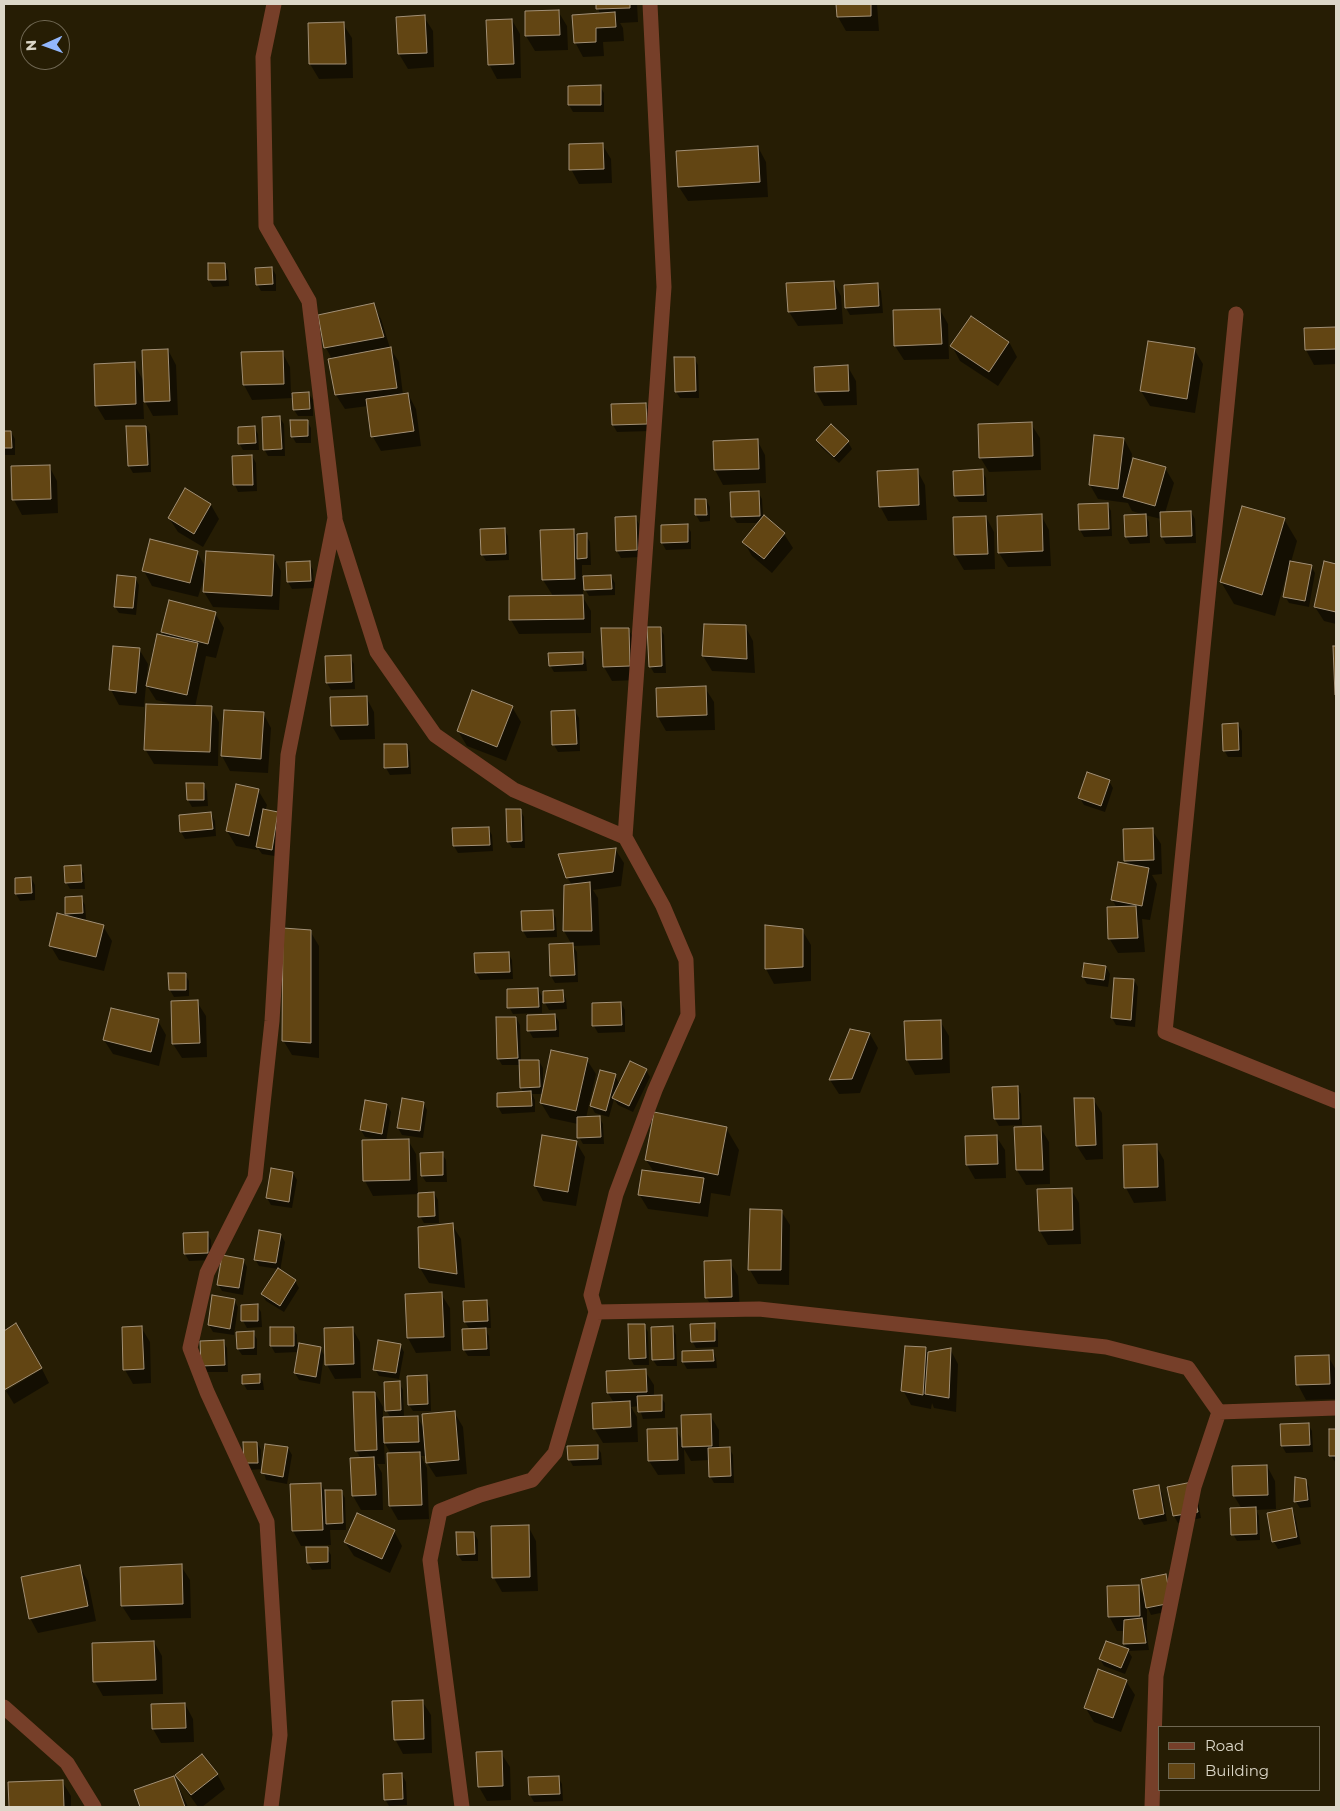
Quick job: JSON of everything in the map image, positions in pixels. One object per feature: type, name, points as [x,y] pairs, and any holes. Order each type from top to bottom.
[{"type":"street","points":[[274,4],[263,58],[266,226],[309,301],[335,518],[377,652],[436,735],[514,790],[625,837]]},
{"type":"street","points":[[462,1807],[430,1560],[440,1511],[480,1495],[532,1480],[554,1453],[596,1312],[591,1295],[616,1194],[655,1090],[688,1015],[686,960],[663,906],[625,837],[664,287],[650,4]]},
{"type":"street","points":[[1236,314],[1165,1032],[1336,1101]]},
{"type":"street","points":[[272,1807],[280,1735],[267,1522],[207,1392],[190,1348],[207,1273],[255,1178],[272,1021],[288,755],[335,518]]},
{"type":"street","points":[[596,1312],[759,1309],[1106,1347],[1188,1368],[1219,1412]]},
{"type":"street","points":[[1219,1412],[1336,1408]]},
{"type":"street","points":[[1152,1807],[1156,1676],[1194,1487],[1219,1412]]},
{"type":"street","points":[[4,1707],[67,1763],[94,1807]]},
{"type":"building","points":[[596,4],[630,4],[630,8],[596,9]]},
{"type":"building","points":[[836,4],[871,4],[871,16],[837,17]]},
{"type":"building","points":[[559,10],[560,35],[525,36],[525,11]]},
{"type":"building","points":[[615,12],[616,27],[596,28],[596,42],[574,43],[572,15]]},
{"type":"building","points":[[425,15],[427,53],[398,54],[396,17]]},
{"type":"building","points":[[512,19],[514,64],[488,65],[486,20]]},
{"type":"building","points":[[344,22],[346,64],[309,64],[308,23]]},
{"type":"building","points":[[601,85],[601,105],[568,105],[568,86]]},
{"type":"building","points":[[603,143],[604,169],[569,170],[569,144]]},
{"type":"building","points":[[758,146],[760,182],[678,187],[676,151]]},
{"type":"building","points":[[208,263],[225,263],[226,280],[208,280]]},
{"type":"building","points":[[272,267],[273,284],[256,285],[255,268]]},
{"type":"building","points":[[834,281],[836,309],[788,312],[786,283]]},
{"type":"building","points":[[878,283],[879,306],[845,308],[844,285]]},
{"type":"building","points":[[374,303],[384,337],[324,348],[318,315]]},
{"type":"building","points":[[940,309],[942,344],[894,346],[893,310]]},
{"type":"building","points":[[971,316],[1009,342],[989,372],[950,346]]},
{"type":"building","points":[[1336,327],[1336,349],[1305,350],[1304,328]]},
{"type":"building","points":[[1148,341],[1195,348],[1187,399],[1140,391]]},
{"type":"building","points":[[391,347],[397,388],[335,395],[328,359]]},
{"type":"building","points":[[168,349],[170,401],[144,402],[142,350]]},
{"type":"building","points":[[283,351],[284,384],[243,385],[241,352]]},
{"type":"building","points":[[674,357],[695,357],[696,391],[675,392]]},
{"type":"building","points":[[135,362],[136,404],[95,406],[94,364]]},
{"type":"building","points":[[848,365],[849,391],[815,392],[814,367]]},
{"type":"building","points":[[309,392],[310,409],[293,410],[292,393]]},
{"type":"building","points":[[408,393],[414,431],[371,437],[366,399]]},
{"type":"building","points":[[646,403],[647,424],[612,425],[611,404]]},
{"type":"building","points":[[280,416],[282,449],[263,450],[262,417]]},
{"type":"building","points":[[290,420],[308,420],[308,436],[291,437]]},
{"type":"building","points":[[1032,422],[1033,456],[979,458],[978,424]]},
{"type":"building","points":[[831,424],[849,441],[834,457],[816,440]]},
{"type":"building","points":[[126,426],[146,426],[148,465],[128,466]]},
{"type":"building","points":[[255,426],[256,443],[238,444],[238,427]]},
{"type":"building","points":[[4,431],[11,431],[12,448],[4,448]]},
{"type":"building","points":[[1094,435],[1124,438],[1118,489],[1089,485]]},
{"type":"building","points":[[758,439],[759,469],[714,470],[713,441]]},
{"type":"building","points":[[252,455],[253,485],[233,485],[232,456]]},
{"type":"building","points":[[1133,458],[1166,467],[1155,506],[1123,497]]},
{"type":"building","points":[[50,465],[51,499],[12,500],[11,466]]},
{"type":"building","points":[[918,469],[919,505],[879,507],[877,471]]},
{"type":"building","points":[[983,469],[984,495],[954,496],[953,471]]},
{"type":"building","points":[[185,488],[211,504],[194,534],[168,518]]},
{"type":"building","points":[[759,491],[760,516],[731,517],[730,492]]},
{"type":"building","points":[[695,499],[706,499],[707,515],[695,515]]},
{"type":"building","points":[[1108,503],[1109,529],[1079,530],[1078,504]]},
{"type":"building","points":[[1242,506],[1285,518],[1262,595],[1220,582]]},
{"type":"building","points":[[1191,511],[1192,536],[1161,537],[1160,512]]},
{"type":"building","points":[[1042,514],[1043,551],[998,553],[997,516]]},
{"type":"building","points":[[1146,514],[1147,536],[1125,537],[1124,515]]},
{"type":"building","points":[[764,515],[785,533],[764,559],[742,542]]},
{"type":"building","points":[[636,516],[637,550],[616,551],[615,517]]},
{"type":"building","points":[[986,516],[988,554],[954,555],[953,517]]},
{"type":"building","points":[[688,524],[688,542],[661,543],[661,525]]},
{"type":"building","points":[[505,528],[506,554],[481,555],[480,529]]},
{"type":"building","points":[[574,529],[575,579],[542,580],[540,530]]},
{"type":"building","points":[[587,533],[587,558],[577,559],[577,534]]},
{"type":"building","points":[[150,539],[198,551],[190,583],[142,571]]},
{"type":"building","points":[[206,551],[274,555],[272,596],[203,592]]},
{"type":"building","points":[[310,561],[311,581],[287,582],[286,562]]},
{"type":"building","points":[[1290,561],[1312,565],[1305,601],[1283,597]]},
{"type":"building","points":[[1324,561],[1336,564],[1336,612],[1314,607]]},
{"type":"building","points":[[117,575],[136,577],[133,608],[114,607]]},
{"type":"building","points":[[611,575],[612,589],[584,590],[583,576]]},
{"type":"building","points":[[583,595],[584,619],[509,620],[509,596]]},
{"type":"building","points":[[169,600],[216,612],[208,644],[161,632]]},
{"type":"building","points":[[704,624],[746,625],[747,659],[702,656]]},
{"type":"building","points":[[647,627],[661,627],[662,666],[649,667]]},
{"type":"building","points":[[601,628],[629,628],[630,666],[603,667]]},
{"type":"building","points":[[157,634],[198,643],[187,695],[146,686]]},
{"type":"building","points":[[113,646],[140,648],[136,693],[109,690]]},
{"type":"building","points":[[1333,646],[1336,646],[1336,695],[1335,695]]},
{"type":"building","points":[[583,652],[583,664],[549,666],[548,653]]},
{"type":"building","points":[[351,655],[352,682],[326,683],[325,656]]},
{"type":"building","points":[[706,686],[707,715],[657,717],[656,688]]},
{"type":"building","points":[[472,690],[513,706],[497,747],[457,731]]},
{"type":"building","points":[[367,696],[368,725],[331,726],[330,697]]},
{"type":"building","points":[[146,704],[212,706],[210,752],[144,750]]},
{"type":"building","points":[[224,710],[264,712],[261,759],[221,756]]},
{"type":"building","points":[[575,710],[577,744],[552,745],[551,711]]},
{"type":"building","points":[[1238,723],[1239,750],[1223,751],[1222,724]]},
{"type":"building","points":[[384,744],[407,744],[408,767],[384,768]]},
{"type":"building","points":[[1087,772],[1110,780],[1101,806],[1078,798]]},
{"type":"building","points":[[186,783],[204,783],[204,800],[187,800]]},
{"type":"building","points":[[236,784],[259,789],[249,836],[226,831]]},
{"type":"building","points":[[263,809],[278,812],[272,850],[256,847]]},
{"type":"building","points":[[506,809],[521,809],[522,841],[507,842]]},
{"type":"building","points":[[211,812],[213,829],[180,832],[179,815]]},
{"type":"building","points":[[489,827],[490,845],[453,846],[452,828]]},
{"type":"building","points":[[1153,828],[1154,860],[1124,861],[1123,829]]},
{"type":"building","points":[[616,848],[613,872],[566,878],[558,854]]},
{"type":"building","points":[[1118,862],[1149,868],[1142,906],[1111,900]]},
{"type":"building","points":[[81,865],[82,882],[65,883],[64,866]]},
{"type":"building","points":[[31,877],[32,893],[15,894],[15,878]]},
{"type":"building","points":[[590,882],[592,931],[563,931],[564,885]]},
{"type":"building","points":[[82,896],[83,913],[65,914],[65,897]]},
{"type":"building","points":[[1136,906],[1138,938],[1108,939],[1107,907]]},
{"type":"building","points":[[553,910],[554,930],[522,931],[521,911]]},
{"type":"building","points":[[57,913],[104,925],[96,957],[49,946]]},
{"type":"building","points":[[765,925],[803,929],[803,967],[765,969]]},
{"type":"building","points":[[283,928],[311,930],[311,1043],[282,1041]]},
{"type":"building","points":[[573,943],[575,975],[550,976],[549,944]]},
{"type":"building","points":[[509,952],[510,972],[475,973],[474,953]]},
{"type":"building","points":[[1084,963],[1106,966],[1104,980],[1082,977]]},
{"type":"building","points":[[168,973],[186,973],[186,990],[169,990]]},
{"type":"building","points":[[1114,978],[1134,979],[1131,1020],[1111,1018]]},
{"type":"building","points":[[538,988],[539,1007],[507,1008],[507,989]]},
{"type":"building","points":[[563,990],[564,1002],[543,1003],[543,991]]},
{"type":"building","points":[[198,1000],[200,1043],[172,1044],[171,1001]]},
{"type":"building","points":[[621,1002],[622,1025],[592,1026],[592,1003]]},
{"type":"building","points":[[111,1008],[159,1019],[151,1052],[103,1040]]},
{"type":"building","points":[[555,1014],[556,1030],[527,1031],[527,1015]]},
{"type":"building","points":[[496,1017],[516,1017],[518,1058],[497,1059]]},
{"type":"building","points":[[941,1020],[942,1059],[906,1060],[904,1021]]},
{"type":"building","points":[[850,1029],[870,1033],[852,1079],[829,1080]]},
{"type":"building","points":[[551,1050],[588,1058],[576,1111],[540,1103]]},
{"type":"building","points":[[519,1060],[539,1060],[540,1087],[520,1088]]},
{"type":"building","points":[[630,1061],[647,1069],[629,1106],[612,1098]]},
{"type":"building","points":[[600,1070],[616,1074],[606,1111],[590,1106]]},
{"type":"building","points":[[1018,1086],[1019,1119],[994,1119],[992,1087]]},
{"type":"building","points":[[531,1091],[532,1106],[497,1107],[497,1093]]},
{"type":"building","points":[[402,1098],[424,1102],[420,1131],[397,1128]]},
{"type":"building","points":[[1074,1098],[1094,1098],[1096,1145],[1076,1146]]},
{"type":"building","points":[[365,1100],[387,1104],[382,1134],[360,1130]]},
{"type":"building","points":[[654,1112],[727,1127],[718,1175],[645,1160]]},
{"type":"building","points":[[600,1116],[601,1137],[577,1138],[577,1117]]},
{"type":"building","points":[[1041,1126],[1043,1170],[1016,1170],[1014,1127]]},
{"type":"building","points":[[542,1135],[577,1141],[568,1192],[534,1186]]},
{"type":"building","points":[[997,1135],[998,1164],[966,1165],[965,1136]]},
{"type":"building","points":[[409,1139],[410,1180],[363,1181],[362,1140]]},
{"type":"building","points":[[1157,1144],[1158,1187],[1124,1188],[1123,1145]]},
{"type":"building","points":[[443,1152],[443,1175],[421,1176],[420,1153]]},
{"type":"building","points":[[271,1168],[293,1172],[289,1202],[266,1198]]},
{"type":"building","points":[[642,1170],[704,1178],[700,1203],[638,1195]]},
{"type":"building","points":[[1072,1188],[1073,1230],[1039,1231],[1037,1189]]},
{"type":"building","points":[[434,1192],[435,1216],[418,1217],[418,1193]]},
{"type":"building","points":[[750,1209],[782,1210],[781,1270],[748,1270]]},
{"type":"building","points":[[453,1223],[457,1274],[419,1268],[418,1227]]},
{"type":"building","points":[[259,1230],[281,1234],[276,1263],[254,1260]]},
{"type":"building","points":[[208,1232],[208,1253],[184,1254],[183,1233]]},
{"type":"building","points":[[222,1255],[244,1259],[239,1288],[217,1285]]},
{"type":"building","points":[[731,1260],[732,1297],[705,1298],[704,1261]]},
{"type":"building","points":[[278,1268],[296,1280],[280,1306],[261,1294]]},
{"type":"building","points":[[442,1292],[444,1337],[407,1338],[405,1294]]},
{"type":"building","points":[[212,1295],[235,1299],[230,1329],[208,1325]]},
{"type":"building","points":[[487,1300],[488,1321],[464,1322],[463,1301]]},
{"type":"building","points":[[258,1304],[258,1321],[241,1321],[241,1305]]},
{"type":"building","points":[[16,1323],[42,1368],[4,1390],[4,1331]]},
{"type":"building","points":[[715,1323],[715,1341],[691,1342],[690,1324]]},
{"type":"building","points":[[628,1324],[645,1324],[646,1358],[629,1359]]},
{"type":"building","points":[[142,1326],[144,1369],[123,1370],[122,1327]]},
{"type":"building","points":[[673,1326],[674,1359],[652,1360],[651,1327]]},
{"type":"building","points":[[270,1327],[294,1327],[294,1346],[270,1346]]},
{"type":"building","points":[[353,1327],[354,1364],[325,1365],[324,1328]]},
{"type":"building","points":[[486,1328],[487,1349],[463,1350],[462,1329]]},
{"type":"building","points":[[254,1331],[254,1348],[237,1349],[236,1332]]},
{"type":"building","points":[[224,1340],[225,1365],[201,1366],[200,1341]]},
{"type":"building","points":[[378,1340],[401,1344],[396,1373],[373,1370]]},
{"type":"building","points":[[299,1343],[321,1347],[316,1377],[294,1373]]},
{"type":"building","points":[[905,1346],[926,1347],[923,1395],[901,1391]]},
{"type":"building","points":[[951,1348],[949,1398],[925,1394],[928,1352]]},
{"type":"building","points":[[713,1350],[714,1361],[682,1362],[682,1351]]},
{"type":"building","points":[[1329,1355],[1330,1384],[1296,1385],[1295,1356]]},
{"type":"building","points":[[646,1369],[647,1392],[607,1393],[606,1371]]},
{"type":"building","points":[[260,1374],[260,1383],[242,1384],[242,1375]]},
{"type":"building","points":[[427,1375],[428,1404],[408,1405],[407,1376]]},
{"type":"building","points":[[400,1381],[401,1410],[385,1411],[384,1382]]},
{"type":"building","points":[[353,1392],[375,1392],[377,1450],[355,1451]]},
{"type":"building","points":[[662,1395],[662,1411],[638,1412],[637,1396]]},
{"type":"building","points":[[630,1401],[631,1427],[593,1429],[592,1403]]},
{"type":"building","points":[[455,1411],[459,1460],[426,1463],[422,1414]]},
{"type":"building","points":[[711,1414],[712,1446],[682,1447],[681,1415]]},
{"type":"building","points":[[418,1416],[419,1442],[384,1443],[383,1417]]},
{"type":"building","points":[[1309,1423],[1310,1445],[1281,1446],[1280,1424]]},
{"type":"building","points":[[677,1428],[678,1460],[648,1461],[647,1429]]},
{"type":"building","points":[[1329,1429],[1336,1429],[1336,1456],[1329,1456]]},
{"type":"building","points":[[243,1442],[257,1442],[258,1463],[244,1463]]},
{"type":"building","points":[[265,1444],[288,1447],[283,1477],[261,1473]]},
{"type":"building","points":[[598,1445],[598,1459],[568,1460],[567,1446]]},
{"type":"building","points":[[730,1447],[731,1476],[709,1477],[708,1448]]},
{"type":"building","points":[[420,1452],[422,1505],[389,1506],[387,1453]]},
{"type":"building","points":[[374,1457],[376,1495],[352,1496],[350,1458]]},
{"type":"building","points":[[1267,1465],[1268,1495],[1233,1496],[1232,1466]]},
{"type":"building","points":[[1295,1477],[1306,1479],[1308,1500],[1294,1502]]},
{"type":"building","points":[[1192,1482],[1198,1512],[1173,1516],[1167,1487]]},
{"type":"building","points":[[321,1483],[323,1530],[292,1531],[290,1484]]},
{"type":"building","points":[[1159,1485],[1164,1514],[1139,1519],[1133,1490]]},
{"type":"building","points":[[325,1490],[342,1490],[343,1523],[326,1524]]},
{"type":"building","points":[[1256,1507],[1257,1534],[1231,1535],[1230,1508]]},
{"type":"building","points":[[1292,1508],[1297,1537],[1272,1542],[1267,1513]]},
{"type":"building","points":[[357,1513],[395,1530],[382,1559],[344,1542]]},
{"type":"building","points":[[529,1525],[530,1577],[492,1578],[491,1526]]},
{"type":"building","points":[[456,1532],[474,1532],[475,1554],[457,1555]]},
{"type":"building","points":[[306,1547],[328,1547],[328,1562],[307,1563]]},
{"type":"building","points":[[182,1564],[183,1604],[121,1606],[120,1567]]},
{"type":"building","points":[[80,1565],[88,1606],[29,1619],[21,1577]]},
{"type":"building","points":[[1166,1574],[1171,1603],[1146,1608],[1141,1579]]},
{"type":"building","points":[[1139,1585],[1140,1616],[1108,1617],[1107,1586]]},
{"type":"building","points":[[1142,1618],[1146,1643],[1123,1644],[1124,1620]]},
{"type":"building","points":[[154,1641],[156,1680],[93,1682],[92,1643]]},
{"type":"building","points":[[1106,1641],[1129,1649],[1121,1668],[1099,1659]]},
{"type":"building","points":[[1098,1669],[1127,1680],[1113,1718],[1084,1708]]},
{"type":"building","points":[[423,1700],[424,1739],[394,1740],[392,1701]]},
{"type":"building","points":[[185,1703],[186,1728],[152,1729],[151,1704]]},
{"type":"building","points":[[502,1751],[503,1786],[478,1787],[476,1752]]},
{"type":"building","points":[[202,1754],[218,1774],[191,1795],[175,1775]]},
{"type":"building","points":[[402,1773],[403,1799],[384,1800],[383,1774]]},
{"type":"building","points":[[174,1776],[185,1807],[140,1807],[134,1790]]},
{"type":"building","points":[[559,1776],[560,1794],[529,1795],[528,1777]]},
{"type":"building","points":[[63,1780],[64,1807],[9,1807],[8,1782]]}]
